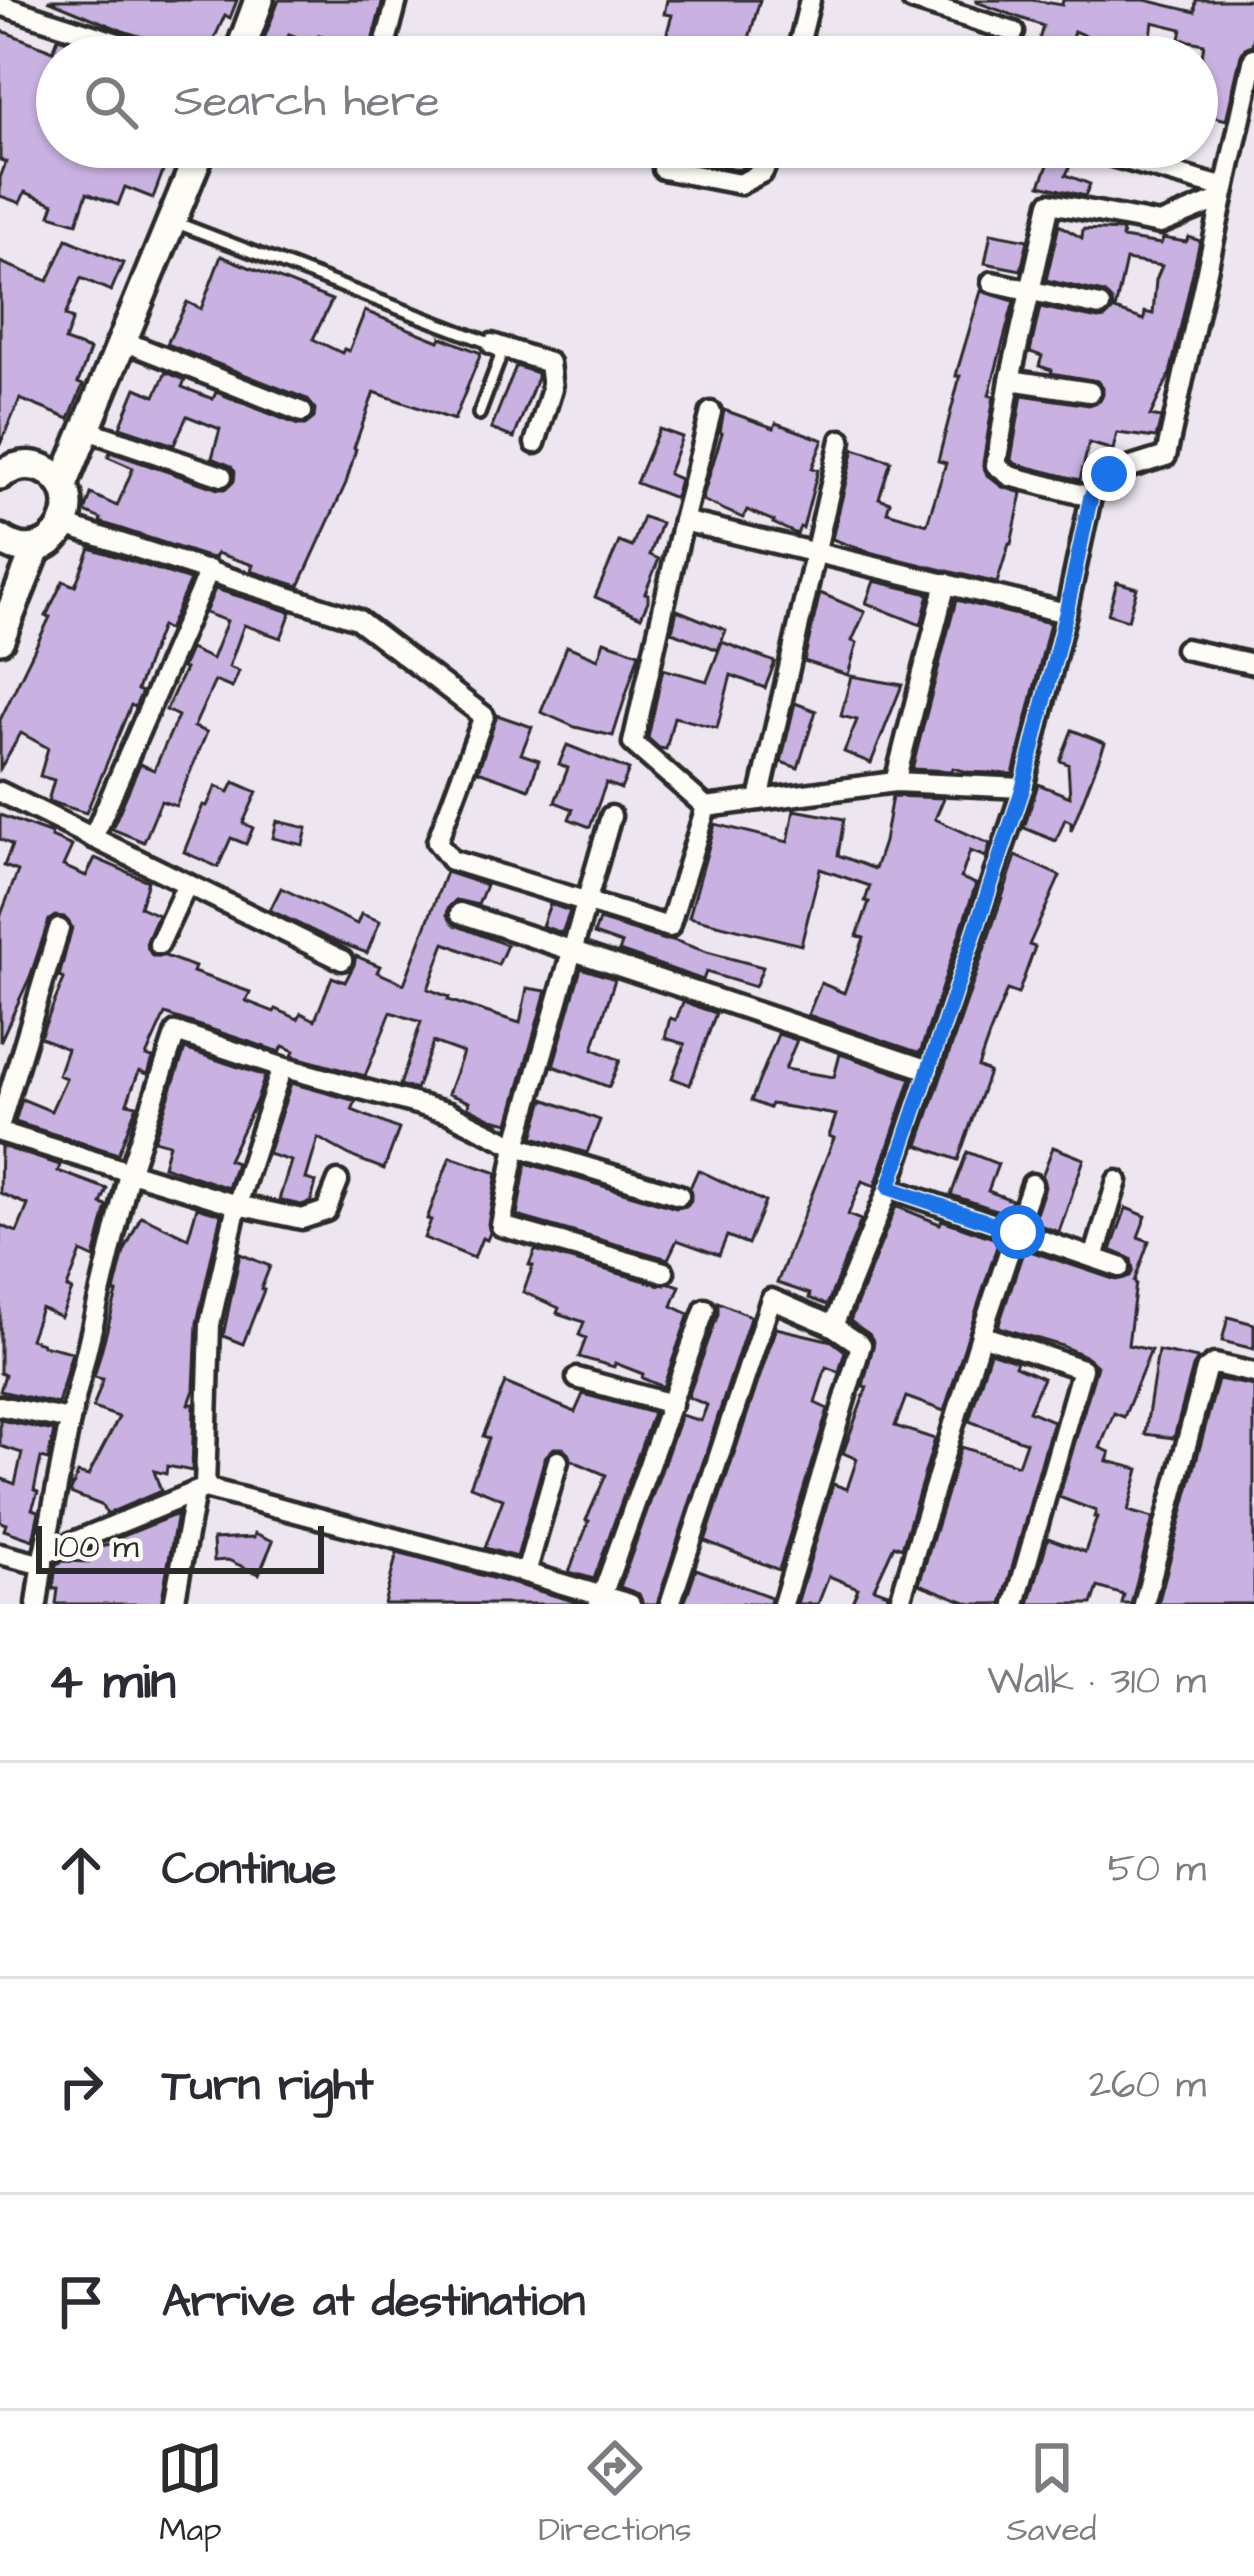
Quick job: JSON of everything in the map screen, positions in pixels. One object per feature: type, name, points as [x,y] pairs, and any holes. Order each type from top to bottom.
[{"type":"main road","points":[[246,36],[259,0]]},
{"type":"main road","points":[[63,485],[193,168]]},
{"type":"main road","points":[[0,475],[84,436]]},
{"type":"main road","points":[[0,639],[36,549],[56,536],[68,512],[63,485],[42,468],[28,465]]},
{"type":"main road","points":[[0,543],[36,549]]},
{"type":"main road","points":[[0,543],[18,593]]},
{"type":"street","points":[[388,36],[397,0]]},
{"type":"street","points":[[801,36],[810,0]]},
{"type":"street","points":[[912,0],[1014,32]]},
{"type":"street","points":[[0,4],[97,36]]},
{"type":"street","points":[[833,1326],[889,1188],[1023,788],[1091,496],[1109,474],[1166,456],[1254,58]]},
{"type":"street","points":[[663,169],[740,184],[765,168]]},
{"type":"street","points":[[1145,168],[1224,194]]},
{"type":"street","points":[[1091,496],[1010,476],[996,465],[1050,203],[1160,224],[1224,194]]},
{"type":"street","points":[[992,282],[1100,306]]},
{"type":"street","points":[[123,341],[302,412]]},
{"type":"street","points":[[492,344],[550,363],[551,389],[536,443]]},
{"type":"street","points":[[1010,380],[1090,392]]},
{"type":"street","points":[[711,412],[633,743],[706,806],[895,782],[1023,788]]},
{"type":"street","points":[[84,436],[222,476]]},
{"type":"street","points":[[759,800],[841,440]]},
{"type":"street","points":[[682,521],[1066,613]]},
{"type":"street","points":[[64,525],[357,619],[484,716],[437,842],[452,860],[669,927],[706,806]]},
{"type":"street","points":[[93,838],[209,571]]},
{"type":"street","points":[[895,782],[946,583]]},
{"type":"street","points":[[1186,649],[1254,664]]},
{"type":"street","points":[[0,792],[342,960]]},
{"type":"street","points":[[611,816],[516,1146],[501,1226],[664,1272]]},
{"type":"street","points":[[159,944],[187,884]]},
{"type":"street","points":[[460,913],[929,1070]]},
{"type":"street","points":[[59,929],[0,1128],[129,1173],[302,1219],[326,1211],[338,1181]]},
{"type":"street","points":[[37,1604],[70,1420],[129,1173],[176,1033],[449,1113],[516,1146],[679,1195]]},
{"type":"street","points":[[174,1604],[200,1490],[210,1324],[237,1205],[282,1067]]},
{"type":"street","points":[[1094,1258],[1117,1181]]},
{"type":"street","points":[[899,1604],[1032,1184]]},
{"type":"street","points":[[889,1188],[1120,1267]]},
{"type":"street","points":[[670,1604],[771,1299],[833,1326],[861,1345],[783,1604]]},
{"type":"street","points":[[600,1599],[705,1309]]},
{"type":"street","points":[[981,1335],[1082,1369],[1015,1604]]},
{"type":"street","points":[[1144,1604],[1206,1370],[1214,1364],[1254,1373]]},
{"type":"street","points":[[577,1378],[672,1404]]},
{"type":"street","points":[[0,1406],[70,1420]]},
{"type":"street","points":[[526,1573],[559,1461]]},
{"type":"street","points":[[0,1554],[44,1559],[200,1490],[630,1604]]},
{"type":"lane","points":[[172,221],[492,344],[500,358],[479,414]]},
{"type":"building","points":[[48,0],[237,0],[216,36],[139,36]]},
{"type":"building","points":[[279,0],[383,0],[373,36],[265,36]]},
{"type":"building","points":[[667,0],[760,0],[750,36],[666,36],[672,15],[664,14]]},
{"type":"building","points":[[1032,0],[1062,5],[1063,0],[1145,0],[1195,12],[1196,0],[1254,0],[1254,35],[1252,45],[1241,55],[1226,120],[1218,118],[1218,36],[1181,36],[1182,29],[1153,22],[1151,36],[1086,36],[1074,31],[1073,36],[1040,36],[1043,26],[976,2]]},
{"type":"building","points":[[0,30],[36,44],[36,168],[164,168],[153,198],[125,187],[118,205],[87,193],[77,223],[50,215],[54,204],[25,192],[20,203],[0,196],[6,162],[0,160]]},
{"type":"building","points":[[1047,168],[1069,168],[1066,175],[1090,184],[1085,196],[1040,185]]},
{"type":"building","points":[[1059,225],[1082,238],[1083,229],[1123,231],[1122,238],[1161,244],[1163,238],[1200,241],[1170,374],[1150,416],[1161,418],[1156,438],[1117,433],[1113,450],[1089,443],[1080,480],[1011,459],[1022,395],[1089,405],[1103,395],[1097,381],[1051,373],[1039,366],[1042,356],[1030,352],[1040,307],[1098,319],[1113,310],[1112,301],[1104,293],[1046,280]],"holes":[[[1126,260],[1162,266],[1153,314],[1145,312],[1144,320],[1115,310]]]},
{"type":"building","points":[[991,233],[1028,240],[1021,270],[985,263]]},
{"type":"building","points":[[67,239],[123,263],[111,291],[81,278],[65,316],[73,319],[65,341],[90,350],[69,419],[20,399],[0,445],[0,262],[48,281]]},
{"type":"building","points":[[221,256],[332,300],[313,339],[342,353],[349,351],[365,311],[481,353],[454,420],[374,392],[346,483],[299,586],[251,571],[253,565],[217,553],[215,558],[207,557],[100,522],[85,512],[91,494],[117,506],[133,468],[108,457],[110,452],[218,489],[234,481],[231,466],[212,458],[220,429],[187,416],[174,445],[120,427],[136,388],[155,396],[166,372],[185,380],[182,387],[213,399],[216,392],[298,425],[314,418],[315,409],[307,399],[167,344],[187,302],[201,309]]},
{"type":"building","points":[[981,291],[1014,301],[989,395],[994,396],[983,463],[987,475],[1002,487],[1022,493],[997,583],[832,539],[854,449],[891,461],[879,498],[890,502],[887,512],[927,524],[946,463],[938,461],[960,376],[956,376]]},
{"type":"building","points":[[516,366],[537,373],[537,378],[514,438],[491,429]]},
{"type":"building","points":[[724,410],[823,440],[812,468],[818,470],[803,528],[797,534],[747,510],[743,518],[702,500]]},
{"type":"building","points":[[659,429],[682,437],[668,474],[680,479],[675,498],[636,483]]},
{"type":"building","points":[[643,517],[661,523],[650,555],[659,559],[641,617],[595,597],[619,542],[632,547]]},
{"type":"building","points":[[90,548],[190,580],[168,630],[161,626],[137,690],[142,692],[135,707],[131,705],[86,813],[48,801],[54,780],[40,776],[48,748],[21,733],[0,769],[0,720],[63,581],[75,586]]},
{"type":"building","points":[[874,581],[929,594],[921,625],[866,603]]},
{"type":"building","points":[[1117,582],[1137,588],[1128,620],[1108,614]]},
{"type":"building","points":[[215,589],[291,612],[281,638],[244,625],[229,667],[239,671],[232,688],[215,681],[194,727],[207,732],[176,806],[161,801],[144,842],[112,829],[140,764],[154,770],[178,716],[166,710],[190,649],[212,659],[227,621],[205,613]]},
{"type":"building","points":[[820,593],[865,612],[852,641],[857,643],[848,675],[804,661]]},
{"type":"building","points":[[956,600],[1050,623],[1013,774],[912,769]]},
{"type":"building","points":[[677,610],[726,630],[718,650],[672,632]]},
{"type":"building","points":[[604,641],[639,653],[613,736],[541,712],[567,646],[598,659]]},
{"type":"building","points":[[722,642],[775,662],[765,688],[731,675],[717,728],[674,717],[666,749],[659,748],[648,738],[663,669],[707,681]]},
{"type":"building","points":[[851,676],[902,685],[871,763],[844,752],[857,720],[841,716]]},
{"type":"building","points":[[795,703],[816,711],[798,768],[781,762]]},
{"type":"building","points":[[497,715],[532,727],[521,754],[539,760],[529,789],[478,771]]},
{"type":"building","points":[[1072,730],[1105,743],[1071,831],[1071,822],[1065,819],[1056,841],[1024,828],[1038,784],[1070,797],[1068,764],[1060,761]]},
{"type":"building","points":[[567,745],[629,770],[621,789],[606,783],[590,827],[569,819],[573,809],[555,802],[568,768],[559,764]]},
{"type":"building","points":[[234,782],[257,792],[243,823],[253,828],[246,844],[231,838],[218,867],[184,852],[216,786],[229,792]]},
{"type":"building","points":[[892,796],[944,798],[935,819],[990,844],[986,857],[970,851],[961,878],[976,884],[920,1053],[808,1015],[821,983],[844,993],[864,938],[857,936],[870,886],[820,869],[801,945],[689,917],[715,824],[788,842],[794,810],[844,819],[838,855],[875,869]]},
{"type":"building","points":[[0,815],[72,846],[63,866],[86,876],[95,858],[148,881],[140,907],[158,915],[146,944],[152,956],[195,967],[193,972],[250,992],[246,1001],[298,1019],[301,1013],[315,1020],[332,977],[345,982],[356,956],[404,984],[446,872],[486,885],[478,905],[456,900],[447,915],[455,925],[507,945],[498,965],[445,943],[428,989],[520,1023],[527,988],[546,991],[509,1123],[492,1119],[448,1094],[463,1053],[433,1042],[416,1090],[400,1085],[421,1022],[391,1012],[365,1076],[292,1056],[294,1051],[283,1046],[280,1052],[165,1014],[146,1056],[153,1058],[148,1074],[139,1071],[127,1103],[137,1105],[118,1154],[15,1122],[22,1099],[51,1111],[66,1078],[58,1075],[67,1049],[40,1037],[64,979],[59,977],[72,927],[64,917],[49,920],[30,977],[0,1042],[0,917],[18,871],[4,866],[12,845],[0,839]]},
{"type":"building","points":[[277,821],[307,828],[303,845],[273,838]]},
{"type":"building","points":[[1016,856],[1060,876],[1029,945],[1035,947],[1018,994],[1007,990],[990,1033],[978,1067],[989,1072],[958,1160],[918,1145]]},
{"type":"building","points":[[281,888],[357,924],[361,914],[380,921],[367,953],[270,910]]},
{"type":"building","points":[[550,904],[570,911],[562,933],[542,926]]},
{"type":"building","points":[[599,920],[763,967],[755,987],[706,972],[703,980],[619,951],[622,944],[594,934]]},
{"type":"building","points":[[581,968],[615,979],[593,1049],[620,1060],[609,1087],[553,1066]]},
{"type":"building","points":[[683,1002],[716,1013],[690,1085],[672,1078],[685,1044],[665,1038],[670,1018],[676,1020]]},
{"type":"building","points":[[778,1034],[797,1040],[785,1069],[834,1077],[840,1054],[911,1078],[875,1186],[862,1181],[848,1215],[861,1220],[827,1305],[777,1283],[834,1138],[829,1136],[836,1115],[771,1104],[769,1108],[751,1101]]},
{"type":"building","points":[[185,1049],[265,1076],[228,1160],[236,1163],[228,1188],[163,1166],[169,1144],[154,1140]]},
{"type":"building","points":[[291,1083],[356,1101],[352,1110],[399,1129],[384,1169],[318,1138],[306,1179],[316,1182],[311,1202],[301,1205],[279,1200],[291,1161],[268,1154]]},
{"type":"building","points":[[544,1099],[600,1120],[587,1153],[533,1137]]},
{"type":"building","points":[[1,1146],[60,1165],[58,1171],[107,1189],[94,1258],[81,1252],[61,1317],[41,1308],[30,1339],[72,1352],[58,1404],[0,1391],[5,1375],[0,1373],[0,1225],[17,1232],[28,1205],[0,1193]]},
{"type":"building","points":[[1053,1147],[1084,1159],[1059,1232],[1033,1223]]},
{"type":"building","points":[[967,1152],[998,1164],[988,1191],[1012,1200],[1008,1214],[951,1195]]},
{"type":"building","points":[[450,1157],[497,1173],[490,1233],[487,1240],[482,1238],[474,1258],[424,1238]]},
{"type":"building","points":[[526,1163],[676,1208],[691,1200],[690,1188],[698,1170],[765,1202],[748,1244],[727,1236],[719,1255],[677,1240],[668,1259],[517,1216]]},
{"type":"building","points":[[896,1206],[999,1240],[944,1411],[906,1397],[895,1426],[935,1439],[902,1548],[894,1545],[874,1588],[888,1593],[886,1604],[851,1604],[858,1588],[829,1576],[818,1604],[797,1604],[833,1484],[847,1489],[857,1459],[843,1453],[867,1387],[863,1386],[874,1342],[850,1321]]},
{"type":"building","points":[[197,1207],[221,1214],[197,1323],[189,1404],[194,1404],[192,1471],[167,1466],[166,1474],[154,1471],[161,1491],[107,1514],[101,1505],[70,1493],[78,1473],[88,1476],[119,1417],[93,1408],[103,1379],[94,1377],[124,1252],[141,1216],[188,1238]]},
{"type":"building","points":[[1126,1208],[1146,1216],[1138,1237],[1149,1241],[1134,1282],[1128,1345],[1151,1350],[1124,1417],[1114,1413],[1100,1448],[1110,1452],[1107,1461],[1139,1469],[1128,1511],[1153,1518],[1131,1604],[1122,1604],[1124,1595],[1098,1587],[1092,1604],[1029,1604],[1048,1538],[1085,1552],[1097,1517],[1096,1511],[1059,1497],[1097,1366],[1062,1346],[998,1327],[1024,1249],[1116,1280],[1130,1276],[1131,1259],[1111,1250]]},
{"type":"building","points":[[535,1250],[660,1285],[680,1286],[672,1306],[689,1314],[663,1387],[615,1363],[614,1367],[579,1357],[586,1338],[579,1335],[584,1322],[557,1313],[559,1308],[523,1292]]},
{"type":"building","points":[[240,1254],[270,1266],[243,1344],[223,1336]]},
{"type":"building","points":[[718,1302],[750,1316],[749,1321],[657,1604],[643,1604],[639,1594],[620,1587],[681,1415],[701,1421],[707,1405],[688,1397],[718,1314]]},
{"type":"building","points":[[1228,1317],[1254,1324],[1254,1349],[1222,1341]]},
{"type":"building","points":[[776,1328],[832,1341],[845,1351],[839,1372],[826,1367],[815,1403],[828,1409],[779,1570],[705,1541]]},
{"type":"building","points":[[1158,1351],[1198,1359],[1174,1438],[1145,1434]]},
{"type":"building","points":[[990,1352],[1017,1361],[1015,1366],[1043,1378],[1029,1411],[1053,1421],[1002,1604],[971,1604],[919,1584],[961,1447],[1018,1465],[1026,1442],[969,1421]]},
{"type":"building","points":[[1218,1379],[1254,1386],[1254,1604],[1158,1604]]},
{"type":"building","points":[[505,1383],[575,1412],[583,1394],[653,1413],[594,1579],[569,1572],[606,1475],[571,1460],[563,1448],[554,1448],[545,1457],[517,1557],[485,1548],[503,1499],[470,1486],[489,1438],[483,1436]]},
{"type":"building","points":[[0,1420],[54,1431],[48,1460],[41,1458],[34,1490],[38,1492],[32,1509],[39,1511],[33,1540],[4,1530],[6,1524],[0,1522],[0,1478],[15,1484],[22,1453],[0,1446]]},
{"type":"building","points":[[177,1514],[161,1604],[56,1604],[56,1564],[88,1562],[85,1552]]},
{"type":"building","points":[[255,1533],[273,1541],[259,1574],[228,1560],[214,1561],[213,1539],[254,1537]]},
{"type":"building","points":[[397,1553],[522,1586],[583,1604],[384,1604]]},
{"type":"building","points":[[696,1569],[771,1597],[770,1604],[684,1604]]},
{"type":"route","points":[[1018,1232],[889,1188],[1023,788],[1091,496],[1109,474]]}]
